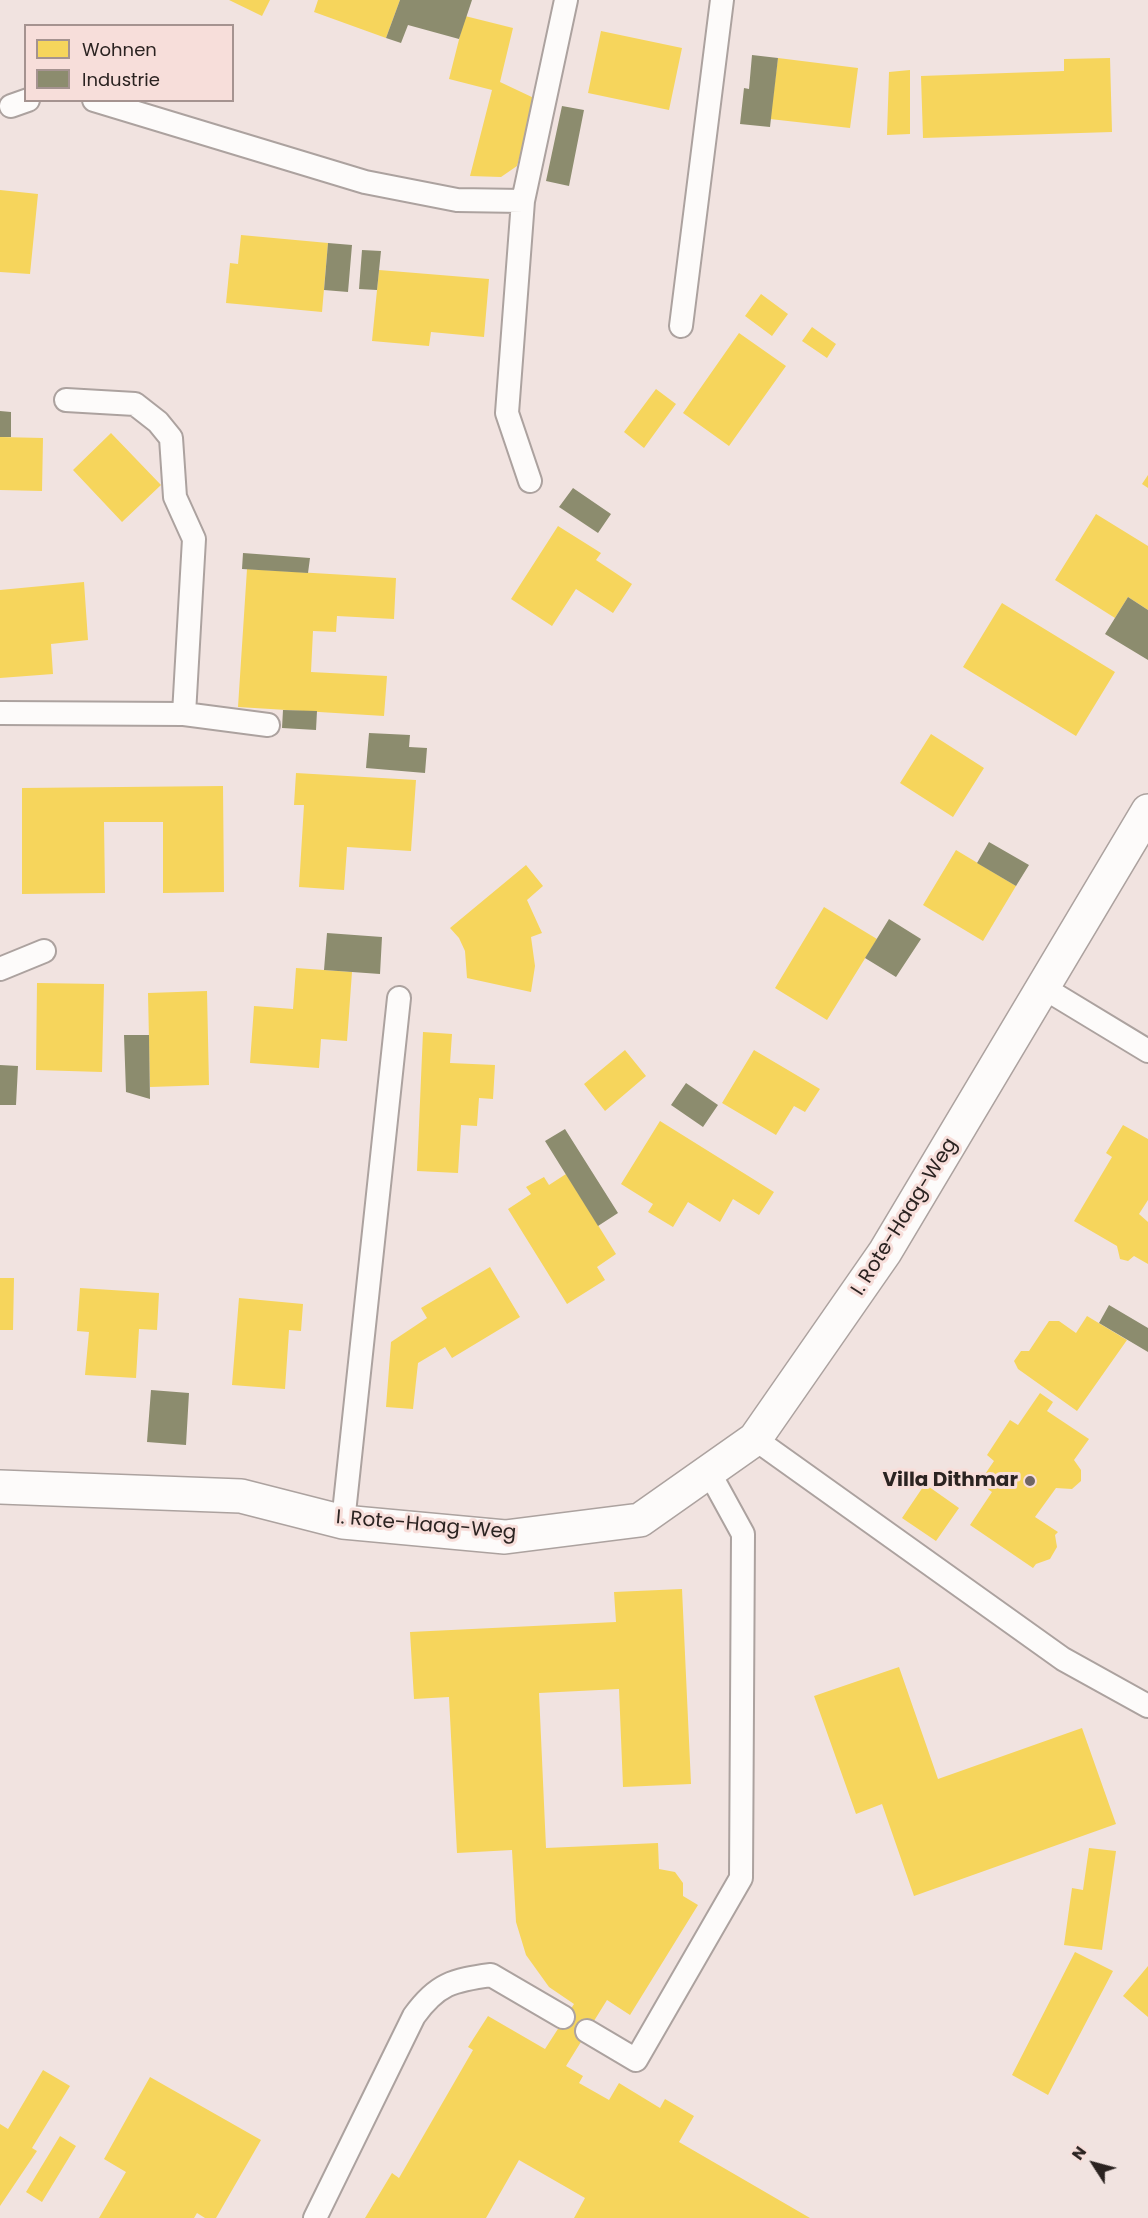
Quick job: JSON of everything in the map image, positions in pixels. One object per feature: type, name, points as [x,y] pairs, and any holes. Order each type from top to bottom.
[{"type":"street","name":"I. Rote-Haag-Weg","points":[[0,1487],[241,1496],[343,1522],[505,1537],[640,1520],[755,1439],[885,1252],[1148,811]]},
{"type":"lane","points":[[530,482],[507,413],[523,201],[566,0]]},
{"type":"lane","points":[[681,326],[722,0]]},
{"type":"lane","points":[[101,102],[365,182],[457,201],[523,201]]},
{"type":"lane","points":[[66,400],[135,404],[158,422],[171,438],[175,497],[194,539],[184,714]]},
{"type":"lane","points":[[0,713],[184,714],[268,725]]},
{"type":"lane","points":[[0,969],[44,951]]},
{"type":"lane","points":[[1044,988],[1148,1051]]},
{"type":"lane","points":[[343,1522],[399,998]]},
{"type":"lane","points":[[755,1439],[1063,1659],[1148,1706]]},
{"type":"lane","points":[[587,2031],[636,2060],[741,1878],[743,1534],[709,1472]]},
{"type":"lane","points":[[315,2218],[414,2016],[429,1996],[447,1983],[491,1975],[563,2017]]},
{"type":"building: Wohnen","points":[[229,0],[270,0],[262,16]]},
{"type":"building: Wohnen","points":[[318,0],[400,0],[386,38],[314,12]]},
{"type":"building: Wohnen","points":[[465,16],[513,28],[500,82],[536,99],[517,166],[501,177],[470,176],[492,90],[449,79]]},
{"type":"building: Wohnen","points":[[601,31],[682,48],[669,110],[588,93]]},
{"type":"building: Wohnen","points":[[778,58],[858,68],[850,128],[770,119]]},
{"type":"building: Wohnen","points":[[1110,58],[1112,132],[923,138],[921,76],[1064,71],[1064,59]]},
{"type":"building: Wohnen","points":[[910,70],[910,134],[887,135],[889,72]]},
{"type":"building: Wohnen","points":[[0,190],[38,194],[30,274],[0,272]]},
{"type":"building: Wohnen","points":[[241,235],[328,243],[322,312],[226,303],[230,263],[238,264]]},
{"type":"building: Wohnen","points":[[379,270],[489,279],[484,337],[431,332],[429,346],[372,341]]},
{"type":"building: Wohnen","points":[[761,294],[788,314],[772,336],[745,316]]},
{"type":"building: Wohnen","points":[[812,327],[836,344],[827,358],[802,341]]},
{"type":"building: Wohnen","points":[[739,333],[786,366],[729,446],[683,413]]},
{"type":"building: Wohnen","points":[[656,389],[676,404],[644,448],[624,432]]},
{"type":"building: Wohnen","points":[[111,433],[161,485],[122,522],[73,470]]},
{"type":"building: Wohnen","points":[[0,437],[43,438],[42,491],[0,490]]},
{"type":"building: Wohnen","points":[[1148,475],[1148,488],[1142,484]]},
{"type":"building: Wohnen","points":[[1096,514],[1148,546],[1148,610],[1128,597],[1115,618],[1055,580]]},
{"type":"building: Wohnen","points":[[558,526],[601,553],[596,560],[632,584],[613,613],[576,589],[552,626],[511,599]]},
{"type":"building: Wohnen","points":[[247,569],[396,578],[394,619],[337,616],[336,632],[313,631],[311,672],[387,676],[384,716],[238,707]]},
{"type":"building: Wohnen","points":[[84,582],[88,640],[51,644],[53,674],[0,678],[0,590]]},
{"type":"building: Wohnen","points":[[1002,603],[1115,672],[1076,736],[963,667]]},
{"type":"building: Wohnen","points":[[931,734],[984,768],[953,817],[900,783]]},
{"type":"building: Wohnen","points":[[296,773],[416,780],[411,851],[347,847],[344,890],[299,887],[304,805],[294,805]]},
{"type":"building: Wohnen","points":[[223,786],[224,892],[163,893],[163,822],[104,822],[105,893],[22,894],[22,788]]},
{"type":"building: Wohnen","points":[[956,850],[1016,886],[983,941],[923,905]]},
{"type":"building: Wohnen","points":[[526,865],[543,886],[527,900],[542,933],[531,937],[535,966],[531,992],[467,978],[465,951],[459,938],[450,928]]},
{"type":"building: Wohnen","points":[[824,907],[877,939],[827,1020],[775,988]]},
{"type":"building: Wohnen","points":[[296,968],[352,972],[347,1041],[321,1039],[319,1068],[250,1063],[254,1006],[293,1009]]},
{"type":"building: Wohnen","points":[[37,983],[104,984],[102,1072],[36,1070]]},
{"type":"building: Wohnen","points":[[207,991],[209,1085],[150,1087],[148,993]]},
{"type":"building: Wohnen","points":[[423,1032],[452,1034],[450,1063],[495,1065],[493,1099],[479,1098],[477,1126],[461,1125],[458,1173],[417,1171]]},
{"type":"building: Wohnen","points":[[625,1050],[646,1076],[605,1111],[584,1084]]},
{"type":"building: Wohnen","points":[[754,1050],[820,1089],[805,1112],[794,1106],[776,1135],[722,1103]]},
{"type":"building: Wohnen","points":[[660,1121],[774,1192],[759,1215],[733,1199],[720,1222],[688,1202],[673,1227],[648,1212],[653,1204],[621,1184]]},
{"type":"building: Wohnen","points":[[1123,1125],[1148,1139],[1148,1200],[1139,1214],[1148,1222],[1148,1264],[1134,1256],[1128,1261],[1120,1259],[1117,1246],[1074,1221],[1112,1157],[1106,1153]]},
{"type":"building: Wohnen","points":[[566,1174],[616,1254],[597,1267],[605,1280],[567,1304],[508,1209],[531,1194],[526,1187],[544,1177],[549,1185]]},
{"type":"building: Wohnen","points":[[490,1267],[520,1317],[452,1358],[445,1347],[418,1363],[413,1409],[386,1407],[391,1342],[427,1318],[421,1308]]},
{"type":"building: Wohnen","points":[[0,1278],[14,1278],[13,1330],[0,1330]]},
{"type":"building: Wohnen","points":[[80,1288],[159,1293],[157,1330],[139,1329],[136,1378],[85,1375],[89,1332],[77,1331]]},
{"type":"building: Wohnen","points":[[239,1298],[303,1304],[301,1331],[289,1330],[285,1389],[232,1385]]},
{"type":"building: Wohnen","points":[[1087,1316],[1127,1340],[1077,1411],[1018,1369],[1014,1361],[1021,1351],[1029,1351],[1049,1321],[1059,1321],[1076,1333]]},
{"type":"building: Wohnen","name":"Villa Dithmar","points":[[1040,1393],[1053,1402],[1047,1411],[1089,1439],[1074,1460],[1081,1470],[1081,1481],[1072,1489],[1056,1488],[1035,1517],[1058,1532],[1055,1535],[1057,1547],[1050,1559],[1036,1564],[1033,1568],[970,1525],[992,1492],[979,1483],[994,1461],[987,1455],[1010,1420],[1018,1425]]},
{"type":"building: Wohnen","points":[[925,1484],[959,1508],[936,1541],[902,1518]]},
{"type":"building: Wohnen","points":[[682,1589],[691,1784],[623,1787],[619,1689],[539,1693],[546,1848],[658,1843],[659,1869],[675,1872],[683,1883],[683,1896],[698,1905],[630,2015],[607,2000],[566,2066],[583,2076],[579,2083],[609,2100],[619,2083],[660,2108],[665,2099],[694,2116],[679,2142],[810,2218],[574,2218],[585,2198],[519,2160],[486,2218],[365,2218],[392,2173],[399,2178],[473,2050],[468,2047],[488,2016],[545,2049],[574,2004],[549,1987],[526,1955],[516,1922],[512,1850],[457,1853],[449,1697],[414,1699],[410,1632],[616,1622],[614,1592]]},
{"type":"building: Wohnen","points":[[899,1667],[938,1779],[1082,1728],[1116,1824],[914,1896],[882,1804],[856,1814],[814,1696]]},
{"type":"building: Wohnen","points":[[1089,1848],[1116,1851],[1102,1950],[1064,1945],[1072,1888],[1083,1890]]},
{"type":"building: Wohnen","points":[[1075,1952],[1113,1971],[1048,2095],[1012,2075]]},
{"type":"building: Wohnen","points":[[1148,1966],[1148,2017],[1123,1996]]},
{"type":"building: Wohnen","points":[[43,2070],[70,2086],[32,2148],[37,2151],[0,2206],[0,2124],[8,2129]]},
{"type":"building: Wohnen","points":[[150,2077],[261,2140],[216,2218],[205,2218],[197,2213],[194,2218],[99,2218],[126,2172],[104,2159]]},
{"type":"building: Wohnen","points":[[60,2136],[76,2146],[42,2202],[26,2192]]},
{"type":"building: Industrie","points":[[400,0],[472,0],[459,39],[408,25],[401,43],[386,38]]},
{"type":"building: Industrie","points":[[752,55],[778,58],[770,127],[740,124],[744,88],[749,89]]},
{"type":"building: Industrie","points":[[562,106],[584,110],[569,186],[546,181]]},
{"type":"building: Industrie","points":[[328,243],[352,245],[348,292],[324,290]]},
{"type":"building: Industrie","points":[[362,250],[381,251],[377,290],[359,289]]},
{"type":"building: Industrie","points":[[0,411],[11,412],[11,437],[0,437]]},
{"type":"building: Industrie","points":[[573,488],[611,514],[598,533],[559,507]]},
{"type":"building: Industrie","points":[[243,553],[310,558],[308,573],[242,569]]},
{"type":"building: Industrie","points":[[1128,597],[1148,610],[1148,660],[1105,634]]},
{"type":"building: Industrie","points":[[283,710],[317,711],[316,730],[282,728]]},
{"type":"building: Industrie","points":[[369,733],[410,735],[409,747],[427,748],[425,773],[366,768]]},
{"type":"building: Industrie","points":[[989,842],[1029,865],[1016,886],[977,863]]},
{"type":"building: Industrie","points":[[889,919],[921,939],[896,977],[865,958]]},
{"type":"building: Industrie","points":[[327,933],[382,937],[380,974],[324,970]]},
{"type":"building: Industrie","points":[[124,1035],[149,1035],[150,1099],[126,1092]]},
{"type":"building: Industrie","points":[[0,1065],[18,1066],[16,1105],[0,1105]]},
{"type":"building: Industrie","points":[[686,1083],[718,1105],[703,1127],[671,1105]]},
{"type":"building: Industrie","points":[[565,1129],[618,1213],[598,1226],[545,1141]]},
{"type":"building: Industrie","points":[[1109,1305],[1148,1328],[1148,1352],[1099,1323]]},
{"type":"building: Industrie","points":[[151,1390],[189,1393],[186,1445],[147,1442]]},
{"type":"place","name":"Villa Dithmar","points":[[1030,1481]]}]
